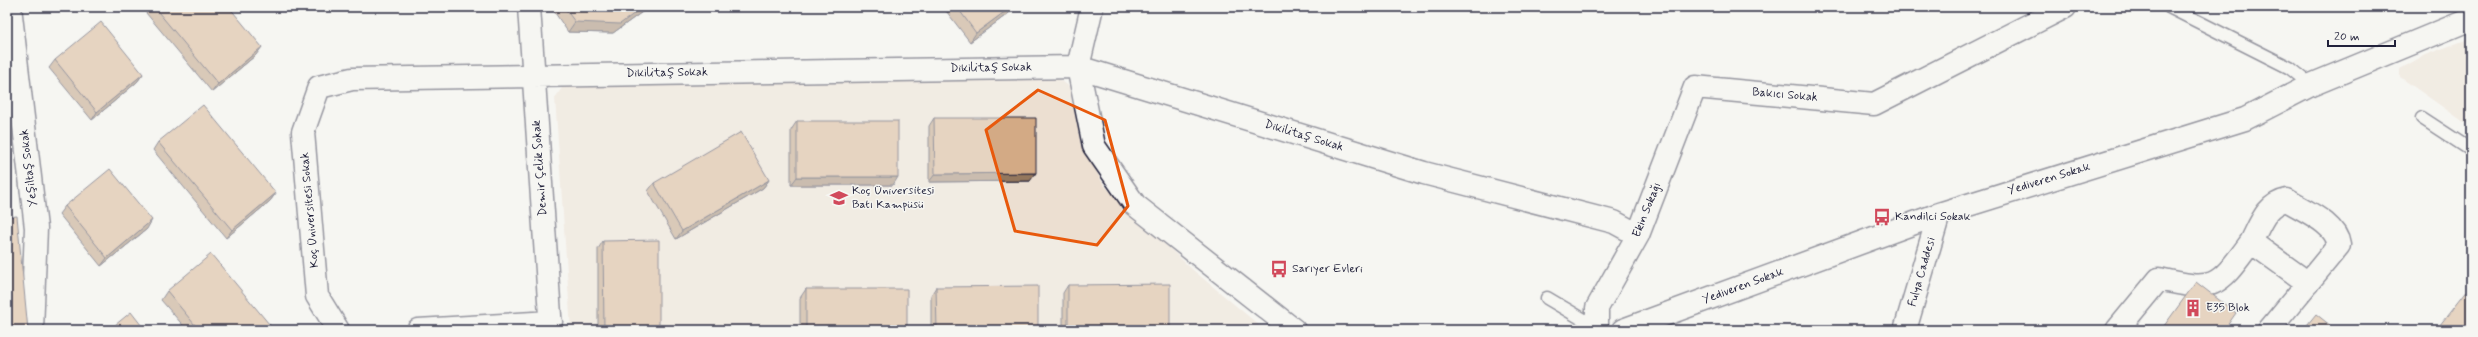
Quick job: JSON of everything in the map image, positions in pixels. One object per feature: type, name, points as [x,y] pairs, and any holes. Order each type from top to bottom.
[{"type":"street","name":"Yeşiltaş Sokak","points":[[10,7],[36,228],[32,330]]},
{"type":"street","name":"Demir Çelik Sokak","points":[[529,7],[551,326]]},
{"type":"street","points":[[1092,7],[1078,67],[1094,146],[1135,205],[1294,330]]},
{"type":"street","name":"Bakıcı Sokak","points":[[1695,87],[1874,104],[2065,7]]},
{"type":"street","name":"Yediveren Sokak","points":[[1623,330],[1939,214],[2246,119],[2311,85],[2471,19]]},
{"type":"street","name":"Dikilitaş Sokak","points":[[319,87],[352,79],[1078,67],[1424,173],[1614,222],[1638,236]]},
{"type":"street","name":"Koç Üniversitesi Sokak","points":[[319,87],[304,132],[304,140],[317,296],[338,330]]},
{"type":"street","name":"Ekin Sokağı","points":[[1596,328],[1597,308],[1638,236],[1695,87]]},
{"type":"street","points":[[2117,330],[2159,279],[2203,287],[2219,280],[2251,242],[2267,211],[2276,202],[2287,200],[2333,230],[2338,245],[2269,330]]},
{"type":"street","name":"Fulya Caddesi","points":[[1905,330],[1939,214]]},
{"type":"street","points":[[2251,242],[2308,283]]},
{"type":"street","points":[[418,330],[551,326]]},
{"type":"lane","points":[[2169,7],[2290,68],[2311,85]]},
{"type":"lane","points":[[2422,118],[2471,150]]},
{"type":"lane","points":[[1547,298],[1596,328]]},
{"type":"highlighted area","points":[[1038,90],[1105,120],[1128,206],[1097,245],[1015,231],[986,130]]},
{"type":"shaded area","points":[[2471,38],[2471,127],[2400,77],[2400,69],[2425,55]]},
{"type":"shaded area","name":"Koç Üniversitesi Batı Kampüsü","points":[[1051,75],[1069,86],[1081,145],[1104,185],[1129,211],[1193,270],[1265,330],[571,330],[555,98],[564,85]]},
{"type":"building","points":[[154,7],[229,7],[262,47],[218,84]]},
{"type":"building","points":[[564,7],[643,7],[620,24],[575,22]]},
{"type":"building","points":[[957,7],[1011,7],[976,33]]},
{"type":"building","points":[[101,22],[143,74],[97,112],[55,60]]},
{"type":"building","points":[[203,105],[276,193],[232,230],[158,142]]},
{"type":"building","points":[[934,118],[1036,118],[1036,173],[935,174]]},
{"type":"building","points":[[797,121],[898,121],[898,177],[797,177]]},
{"type":"building","points":[[741,132],[769,180],[682,231],[654,183]]},
{"type":"building","points":[[110,169],[152,220],[107,258],[65,206]]},
{"type":"building","points":[[17,216],[28,330],[7,330],[7,217]]},
{"type":"building","points":[[659,240],[659,330],[604,330],[603,241]]},
{"type":"building","points":[[211,254],[274,330],[199,330],[167,291]]},
{"type":"building","name":"E35 Blok","points":[[2196,282],[2236,313],[2224,330],[2161,330]]},
{"type":"building","points":[[1170,284],[1170,330],[1068,330],[1068,285]]},
{"type":"building","points":[[2471,285],[2471,330],[2436,330]]},
{"type":"building","points":[[1038,286],[1038,330],[937,330],[936,287]]},
{"type":"building","points":[[806,289],[907,289],[907,330],[806,330]]},
{"type":"building","points":[[131,312],[145,330],[109,330]]},
{"type":"building","points":[[2316,314],[2336,330],[2303,330]]},
{"type":"place","name":"Koç Üniversitesi Batı Kampüsü","points":[[839,198]]},
{"type":"place","name":"Kandilci Sokak","points":[[1882,217]]},
{"type":"place","name":"Sarıyer Evleri","points":[[1279,269]]},
{"type":"place","name":"E35 Blok","points":[[2193,308]]}]
